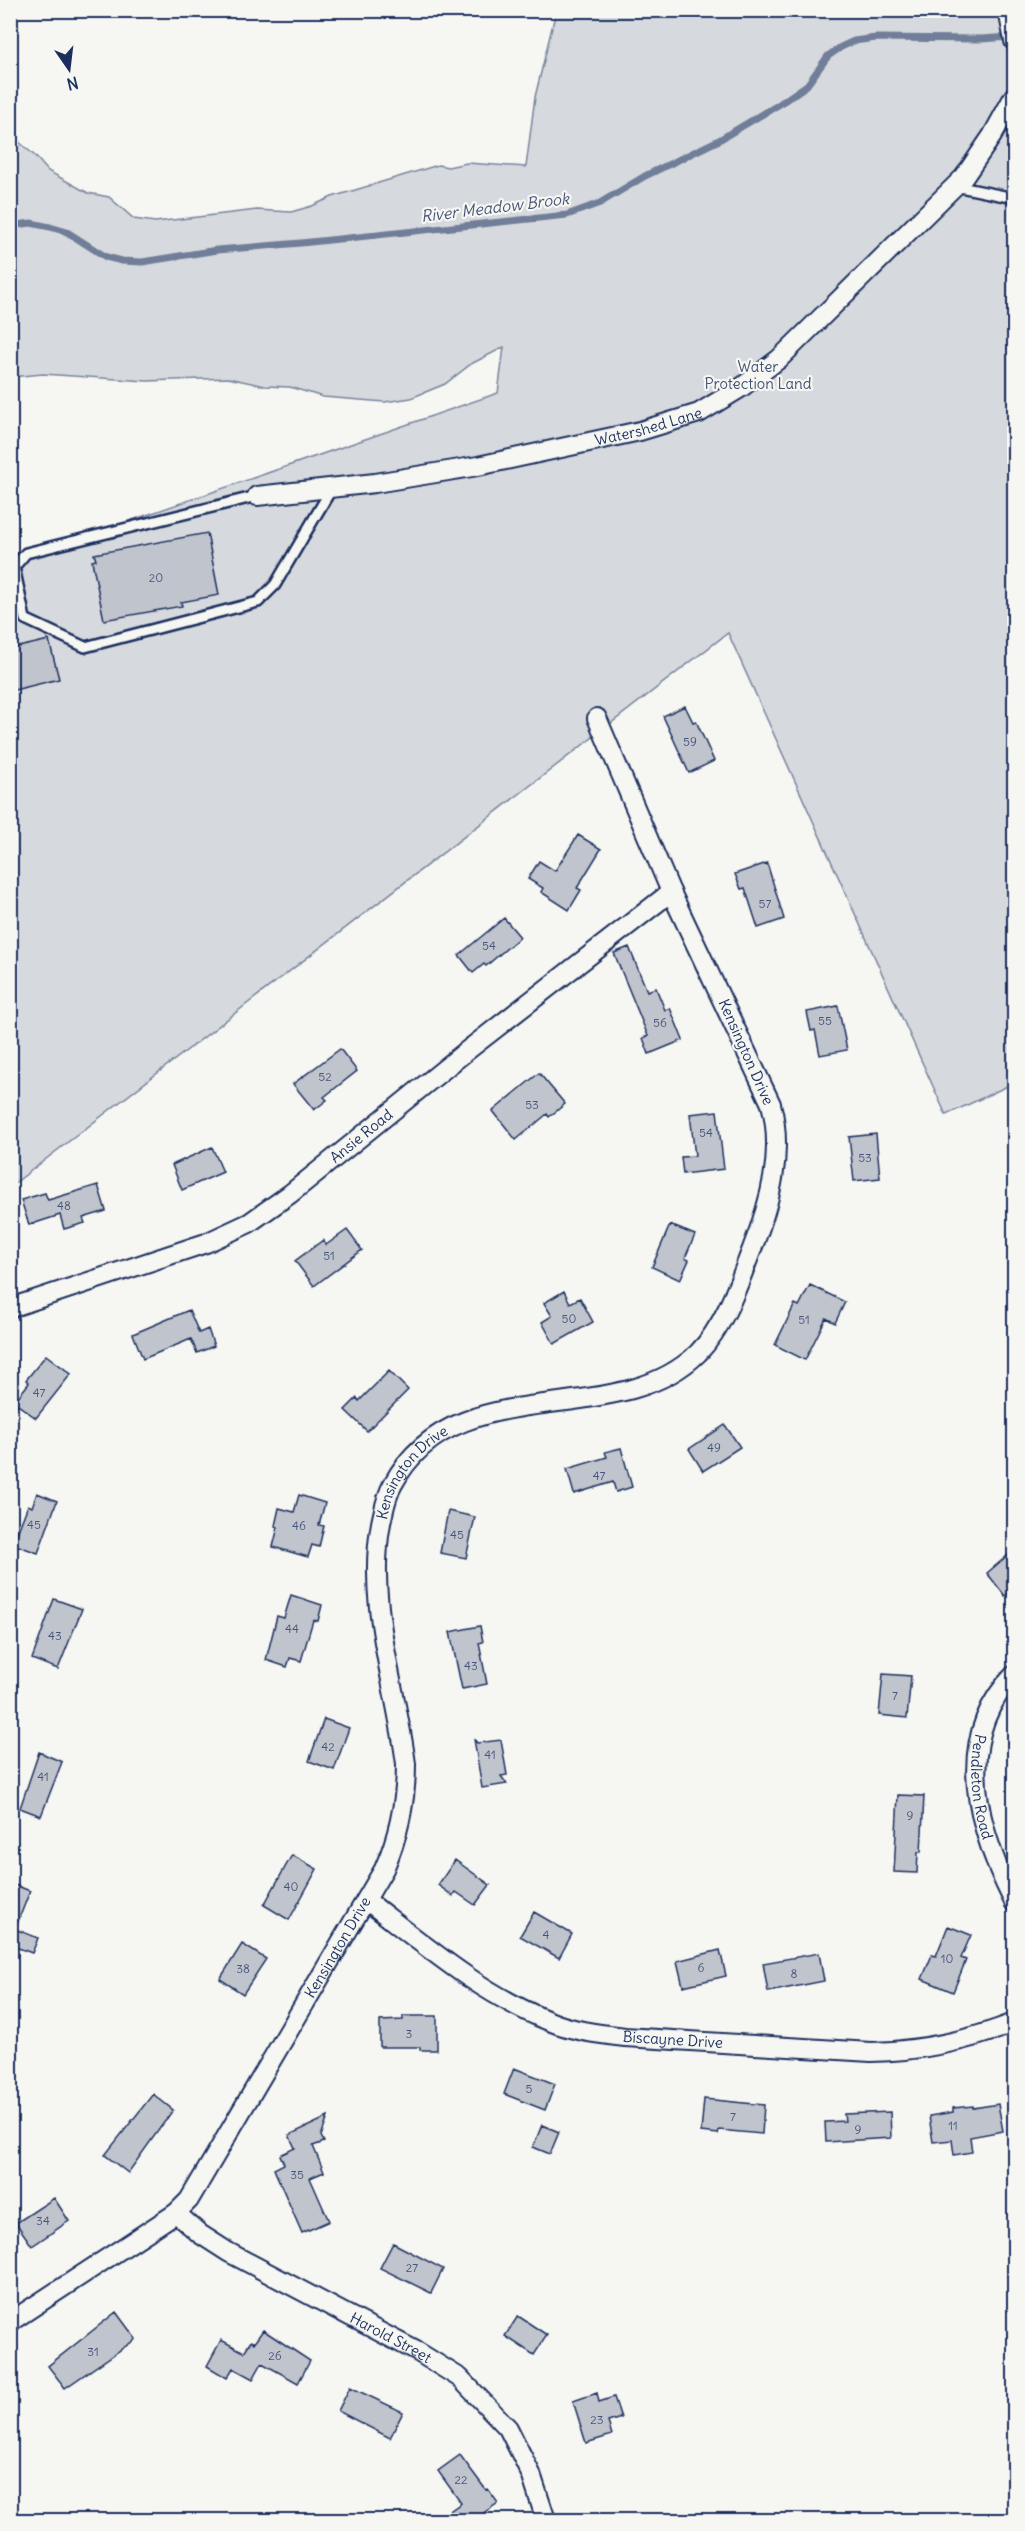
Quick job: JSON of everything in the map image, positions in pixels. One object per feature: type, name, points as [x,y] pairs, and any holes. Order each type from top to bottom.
[{"type":"street","points":[[1009,11],[1014,41]]},
{"type":"street","name":"Watershed Lane","points":[[257,496],[332,488],[478,466],[640,431],[699,413],[742,387],[779,359],[964,177],[992,136],[1014,96]]},
{"type":"street","name":"Kensington Drive","points":[[10,2322],[176,2213],[196,2191],[307,1997],[366,1900],[392,1850],[399,1829],[406,1782],[403,1745],[382,1634],[376,1581],[376,1548],[392,1485],[410,1459],[424,1447],[464,1422],[510,1408],[622,1391],[659,1378],[687,1362],[711,1337],[722,1320],[761,1226],[777,1159],[772,1110],[671,892],[597,718]]},
{"type":"street","name":"Ansie Road","points":[[10,1308],[206,1243],[234,1231],[263,1214],[355,1143],[464,1053],[671,892]]},
{"type":"street","name":"Pendleton Road","points":[[1014,1675],[990,1709],[981,1738],[976,1783],[985,1835],[1014,1902]]},
{"type":"street","name":"Biscayne Drive","points":[[366,1900],[444,1959],[497,1994],[549,2021],[589,2032],[625,2037],[871,2052],[909,2050],[957,2042],[1014,2023]]},
{"type":"street","name":"Harold Street","points":[[176,2213],[200,2234],[228,2252],[418,2352],[460,2378],[508,2428],[531,2474],[546,2520]]},
{"type":"lane","points":[[955,186],[1014,198]]},
{"type":"lane","points":[[257,496],[26,553],[14,567],[25,619],[85,647],[258,602],[275,585],[332,488]]},
{"type":"green space","name":"Water Protection Land","points":[[556,11],[1014,11],[1014,1083],[946,1115],[728,633],[11,1186],[11,562],[498,393],[504,347],[471,364],[445,384],[411,398],[385,402],[323,397],[290,387],[265,386],[228,378],[147,381],[43,374],[11,377],[11,137],[34,155],[48,171],[88,193],[109,197],[134,219],[155,222],[257,210],[291,212],[332,197],[438,165],[448,167],[467,163],[526,167],[535,97]]},
{"type":"building","points":[[207,533],[219,595],[181,602],[182,606],[104,620],[92,561],[96,560],[94,554]]},
{"type":"building","points":[[49,640],[59,679],[10,691],[10,649]]},
{"type":"building","points":[[685,706],[693,722],[696,721],[714,761],[689,773],[663,716]]},
{"type":"building","points":[[578,835],[601,849],[577,888],[581,890],[569,910],[541,892],[543,888],[528,879],[539,861],[555,871]]},
{"type":"building","points":[[767,863],[784,919],[758,928],[745,888],[741,889],[735,874]]},
{"type":"building","points":[[504,918],[520,937],[486,966],[484,964],[473,973],[459,955]]},
{"type":"building","points":[[629,947],[647,991],[656,988],[665,1010],[670,1008],[683,1040],[649,1054],[643,1038],[648,1036],[614,953]]},
{"type":"building","points":[[838,1006],[847,1050],[820,1055],[815,1030],[811,1031],[807,1012]]},
{"type":"building","points":[[340,1049],[357,1071],[324,1097],[327,1100],[314,1110],[293,1084]]},
{"type":"building","points":[[539,1073],[565,1104],[549,1117],[547,1114],[516,1140],[493,1111]]},
{"type":"building","points":[[717,1111],[724,1169],[683,1174],[681,1157],[695,1156],[690,1114]]},
{"type":"building","points":[[876,1134],[880,1178],[854,1181],[849,1137]]},
{"type":"building","points":[[212,1147],[223,1172],[182,1190],[172,1165]]},
{"type":"building","points":[[98,1185],[106,1211],[83,1218],[85,1223],[64,1229],[60,1215],[29,1225],[21,1200],[45,1193],[48,1200]]},
{"type":"building","points":[[670,1225],[695,1235],[685,1258],[689,1260],[680,1280],[652,1267]]},
{"type":"building","points":[[347,1230],[362,1250],[314,1286],[295,1261],[323,1240],[326,1245]]},
{"type":"building","points":[[810,1285],[845,1302],[835,1323],[826,1318],[805,1360],[775,1345],[795,1304],[799,1306]]},
{"type":"building","points":[[564,1291],[570,1303],[580,1298],[593,1322],[554,1344],[542,1322],[552,1316],[544,1303]]},
{"type":"building","points":[[189,1310],[199,1333],[208,1329],[214,1346],[197,1353],[191,1339],[143,1359],[133,1334]]},
{"type":"building","points":[[46,1355],[71,1374],[36,1418],[14,1402],[29,1383],[26,1380]]},
{"type":"building","points":[[389,1371],[408,1390],[367,1431],[345,1410],[357,1398],[359,1401]]},
{"type":"building","points":[[725,1425],[740,1447],[703,1471],[689,1449]]},
{"type":"building","points":[[621,1448],[632,1487],[616,1492],[613,1482],[574,1494],[567,1469],[607,1457],[605,1452]]},
{"type":"building","points":[[37,1493],[57,1501],[38,1553],[13,1544],[28,1505],[32,1507]]},
{"type":"building","points":[[299,1495],[325,1503],[319,1525],[324,1526],[319,1547],[312,1545],[308,1557],[273,1547],[278,1527],[275,1526],[279,1508],[294,1512]]},
{"type":"building","points":[[448,1511],[475,1517],[466,1558],[440,1553]]},
{"type":"building","points":[[1014,1550],[1014,1588],[1005,1596],[987,1573]]},
{"type":"building","points":[[291,1595],[322,1605],[318,1621],[313,1620],[301,1661],[290,1658],[287,1667],[266,1660],[277,1616],[284,1618]]},
{"type":"building","points":[[54,1599],[82,1609],[58,1669],[32,1659]]},
{"type":"building","points":[[480,1626],[483,1642],[479,1643],[487,1684],[462,1689],[450,1632]]},
{"type":"building","points":[[883,1674],[911,1676],[907,1718],[879,1715]]},
{"type":"building","points":[[324,1719],[349,1728],[334,1770],[309,1761]]},
{"type":"building","points":[[474,1739],[477,1743],[501,1740],[507,1775],[501,1776],[507,1784],[482,1788]]},
{"type":"building","points":[[39,1752],[62,1762],[41,1816],[20,1808]]},
{"type":"building","points":[[898,1795],[924,1796],[921,1852],[918,1852],[917,1873],[894,1872]]},
{"type":"building","points":[[292,1855],[317,1869],[289,1920],[264,1905]]},
{"type":"building","points":[[455,1860],[490,1885],[475,1905],[456,1892],[453,1896],[438,1885]]},
{"type":"building","points":[[10,1883],[30,1891],[15,1929],[38,1938],[32,1953],[10,1945]]},
{"type":"building","points":[[534,1912],[572,1934],[559,1958],[520,1936]]},
{"type":"building","points":[[948,1926],[971,1935],[961,1958],[966,1960],[953,1992],[922,1979],[932,1955],[936,1956]]},
{"type":"building","points":[[242,1944],[266,1959],[243,1994],[220,1979]]},
{"type":"building","points":[[720,1950],[726,1976],[683,1986],[677,1961]]},
{"type":"building","points":[[819,1953],[824,1981],[768,1992],[763,1963]]},
{"type":"building","points":[[403,2016],[437,2016],[437,2050],[420,2050],[420,2047],[380,2047],[380,2021],[403,2020]]},
{"type":"building","points":[[514,2068],[555,2084],[545,2110],[504,2094]]},
{"type":"building","points":[[153,2094],[173,2110],[128,2173],[105,2155]]},
{"type":"building","points":[[704,2099],[764,2105],[762,2134],[719,2130],[718,2134],[701,2132]]},
{"type":"building","points":[[998,2104],[1003,2131],[970,2137],[972,2152],[954,2155],[952,2140],[933,2142],[929,2116],[953,2112],[953,2108]]},
{"type":"building","points":[[890,2112],[891,2138],[826,2142],[825,2122],[845,2121],[844,2114]]},
{"type":"building","points":[[328,2117],[321,2136],[324,2142],[313,2146],[324,2172],[310,2178],[329,2221],[302,2233],[274,2169],[284,2164],[280,2155],[295,2148],[289,2135]]},
{"type":"building","points":[[542,2125],[559,2132],[550,2154],[533,2147]]},
{"type":"building","points":[[54,2198],[69,2221],[32,2246],[16,2223]]},
{"type":"building","points":[[393,2243],[443,2269],[431,2293],[380,2268]]},
{"type":"building","points":[[116,2312],[136,2339],[65,2388],[48,2366]]},
{"type":"building","points":[[518,2316],[547,2335],[534,2355],[505,2336]]},
{"type":"building","points":[[263,2330],[310,2361],[298,2383],[262,2363],[253,2379],[233,2368],[227,2378],[207,2366],[221,2340],[244,2352],[251,2341],[254,2343]]},
{"type":"building","points":[[350,2387],[403,2412],[390,2438],[338,2411]]},
{"type":"building","points":[[597,2393],[599,2402],[614,2397],[621,2418],[608,2422],[612,2435],[586,2443],[573,2401]]},
{"type":"building","points":[[460,2455],[498,2503],[473,2520],[437,2520],[461,2503],[438,2471]]},
{"type":"waterway","name":"River Meadow Brook","points":[[10,226],[31,223],[50,227],[67,232],[106,257],[142,262],[217,250],[567,215],[600,203],[645,176],[719,140],[778,105],[807,85],[828,56],[854,41],[876,38],[1011,37]]}]
